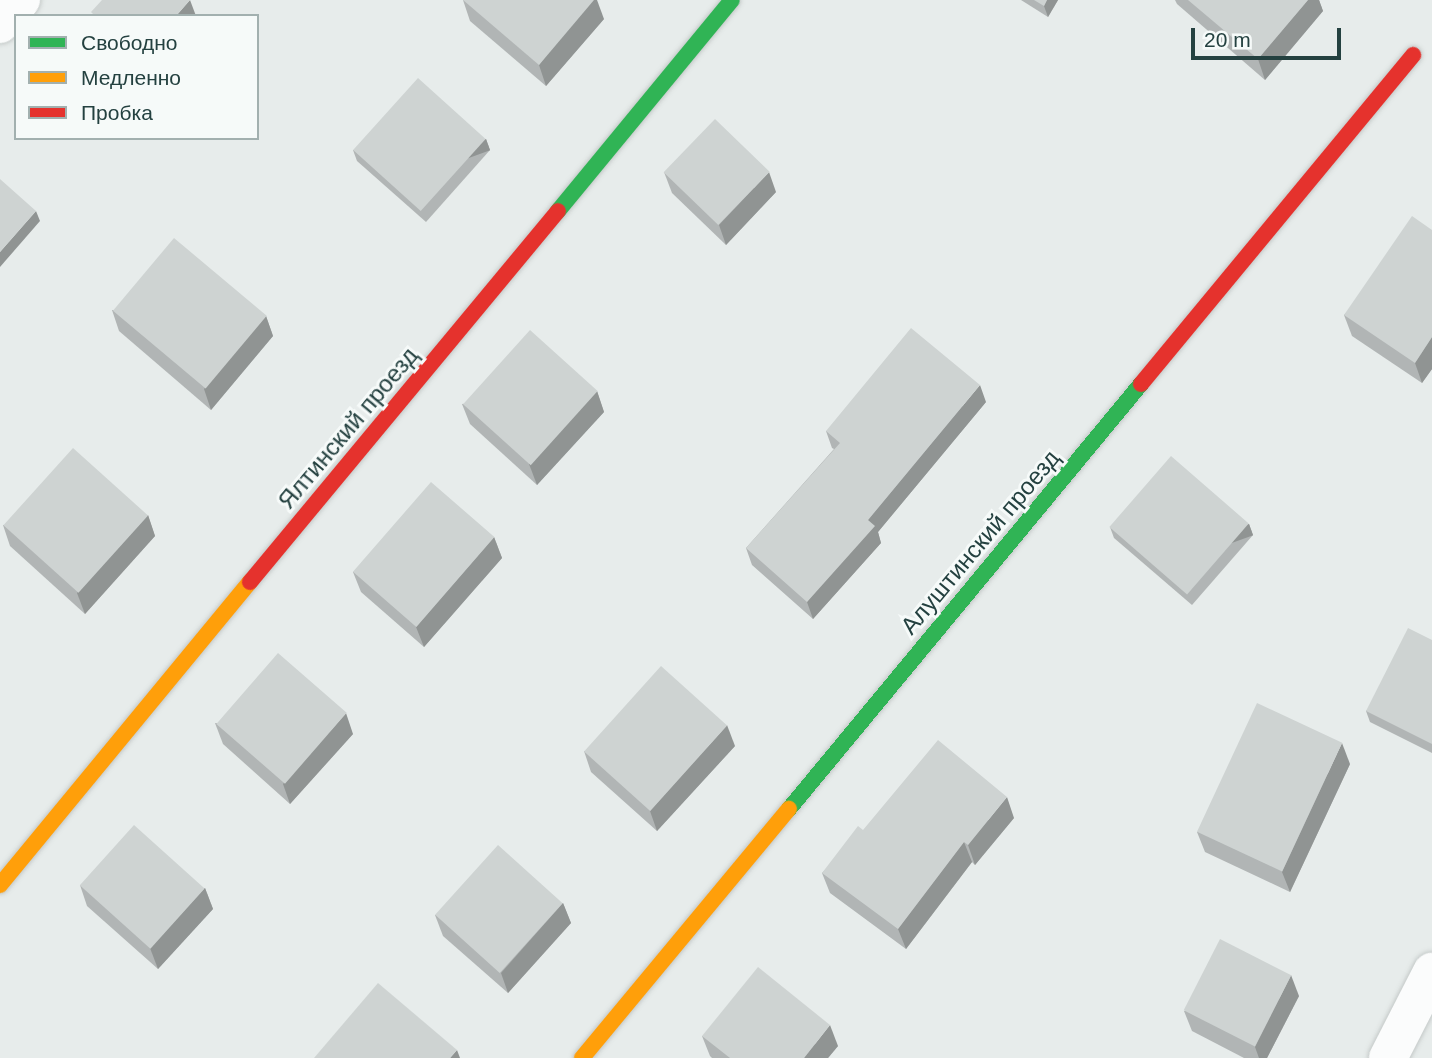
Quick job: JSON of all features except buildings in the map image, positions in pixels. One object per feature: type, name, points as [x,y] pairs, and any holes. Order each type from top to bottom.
[{"type":"street","points":[[0,24],[20,0]]},
{"type":"street","name":"Ялтинский проезд","points":[[0,885],[732,0]]},
{"type":"street","name":"Алуштинский проезд","points":[[582,1058],[1413,55]]},
{"type":"street","points":[[1388,1058],[1432,972]]},
{"type":"traffic: fast","points":[[558,211],[732,0]]},
{"type":"traffic: fast","points":[[789,809],[1141,384]]},
{"type":"traffic: slow","points":[[0,885],[250,582]]},
{"type":"traffic: slow","points":[[582,1058],[789,809]]},
{"type":"traffic: jam","points":[[1141,384],[1413,55]]},
{"type":"traffic: jam","points":[[250,582],[558,211]]}]
